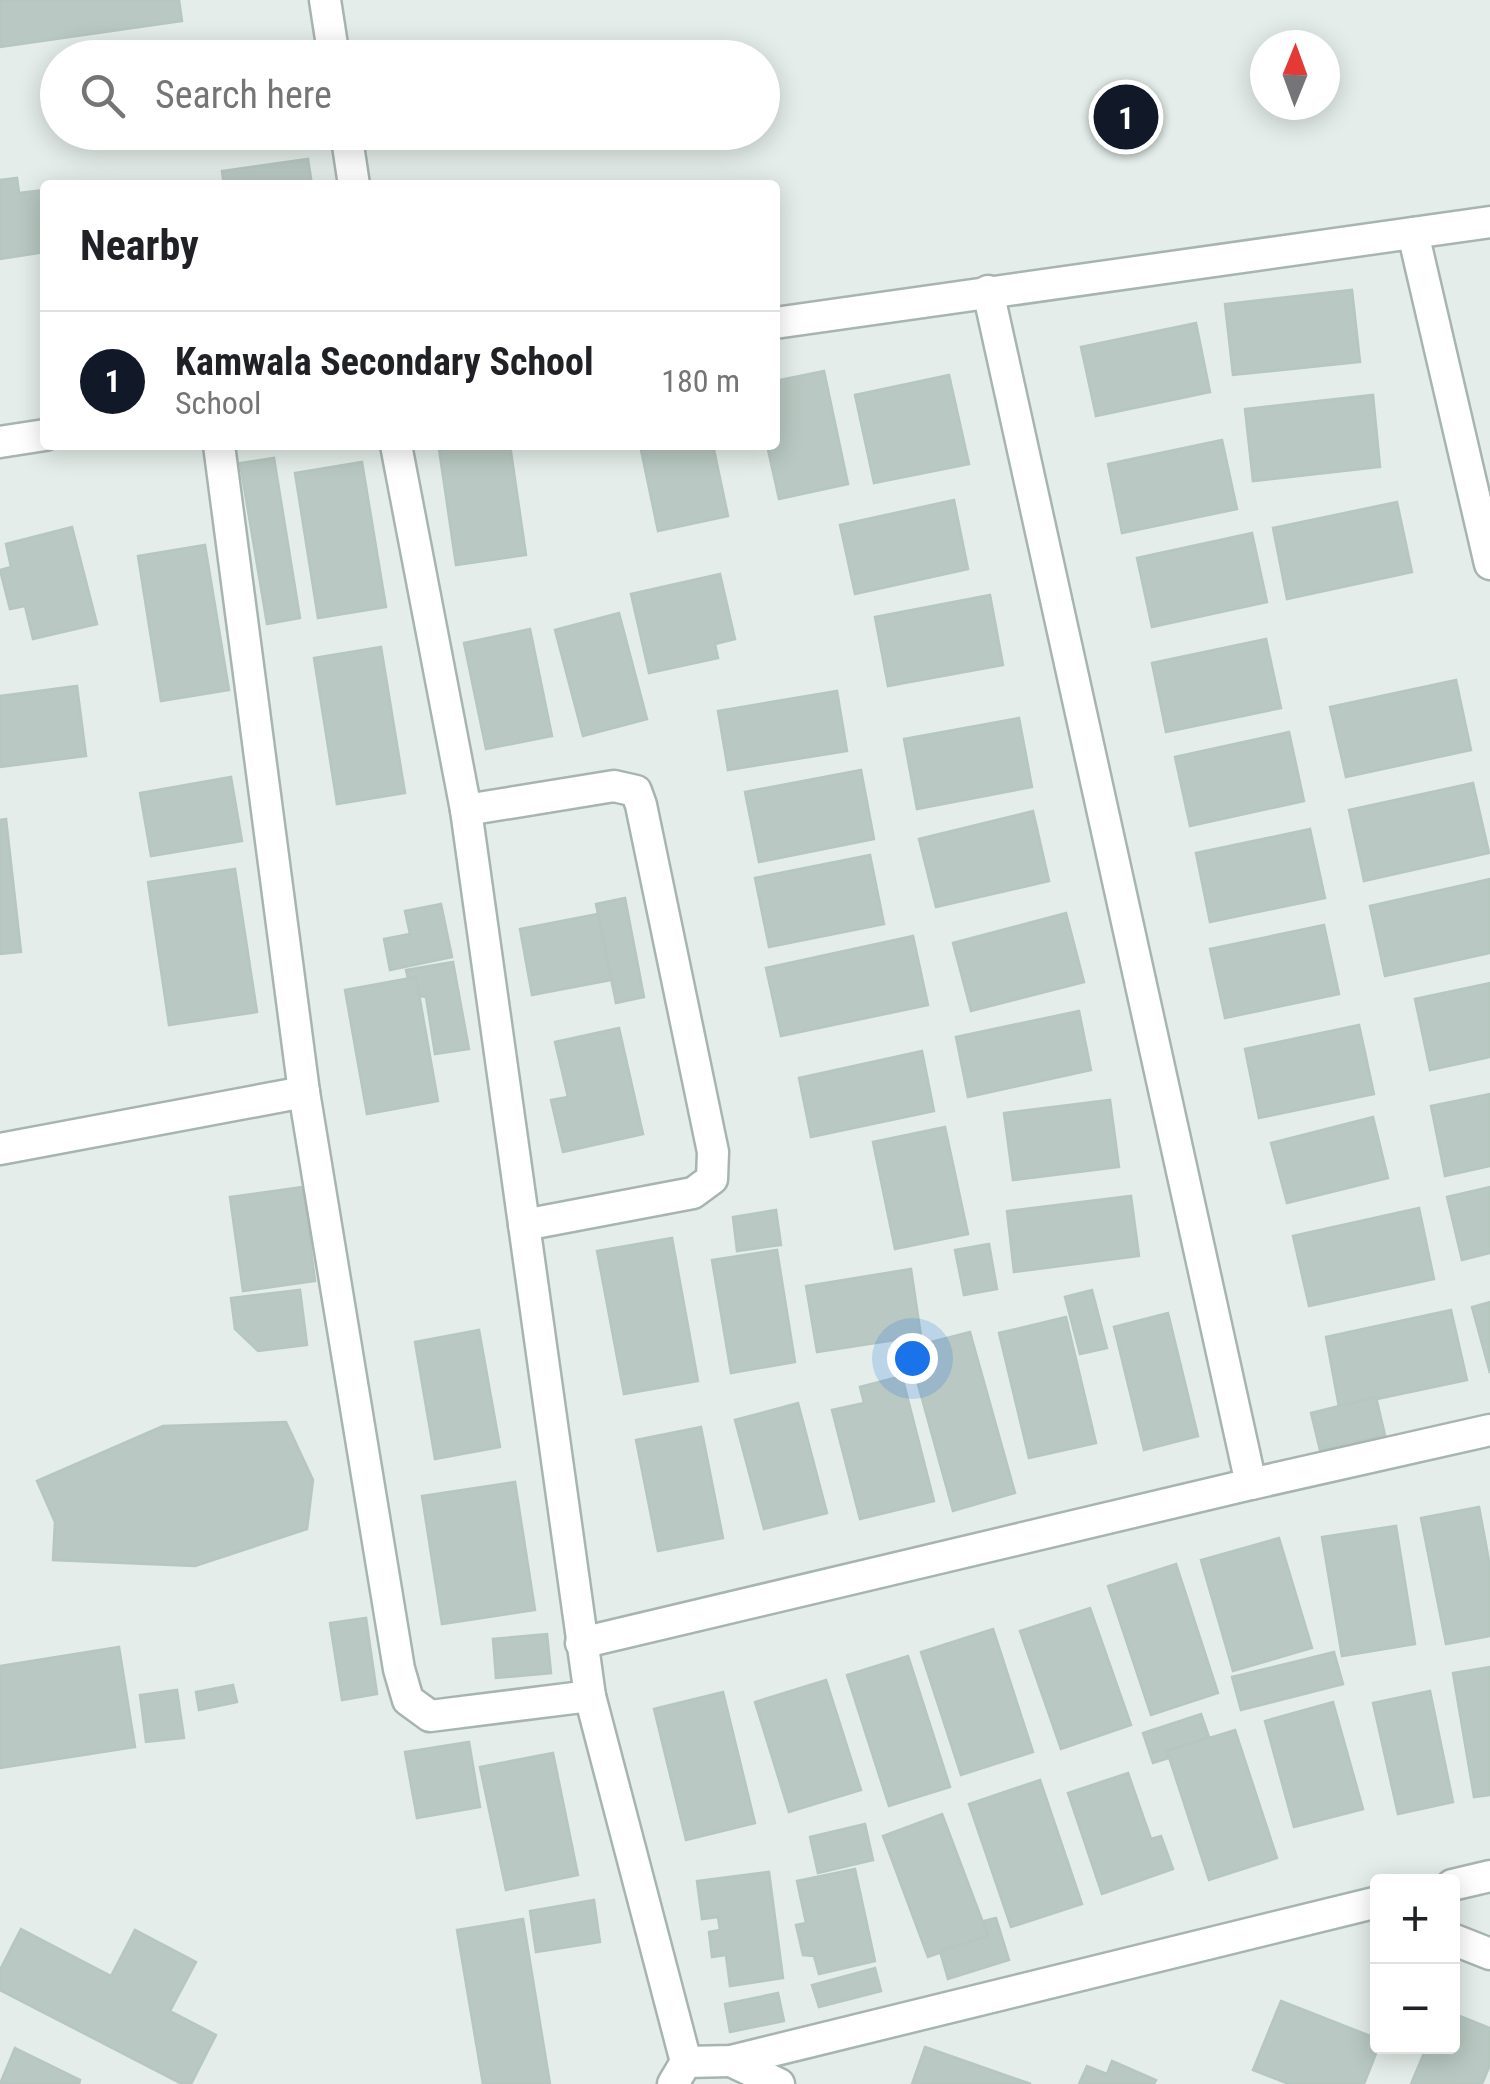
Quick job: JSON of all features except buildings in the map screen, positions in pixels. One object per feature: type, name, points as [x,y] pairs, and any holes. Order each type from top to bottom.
[{"type":"street","points":[[326,0],[332,40]]},
{"type":"street","points":[[349,150],[353,180]]},
{"type":"street","points":[[780,322],[1490,222]]},
{"type":"street","points":[[1413,233],[1490,564]]},
{"type":"street","points":[[988,291],[1251,1484]]},
{"type":"street","points":[[0,442],[40,436]]},
{"type":"street","points":[[220,450],[304,1092],[408,1700],[430,1716],[590,1696]]},
{"type":"street","points":[[397,450],[466,810],[590,1696],[679,2073],[1370,1906]]},
{"type":"street","points":[[466,810],[614,786],[636,791],[714,1152],[712,1179],[693,1194],[524,1224]]},
{"type":"street","points":[[0,1149],[304,1092]]},
{"type":"street","points":[[581,1643],[1490,1430]]},
{"type":"street","points":[[1460,1883],[1490,1876]]},
{"type":"street","points":[[1460,1943],[1490,1954]]},
{"type":"street","points":[[730,2061],[779,2084]]},
{"type":"place","name":"Kamwala Secondary School","points":[[1126,117]]}]
